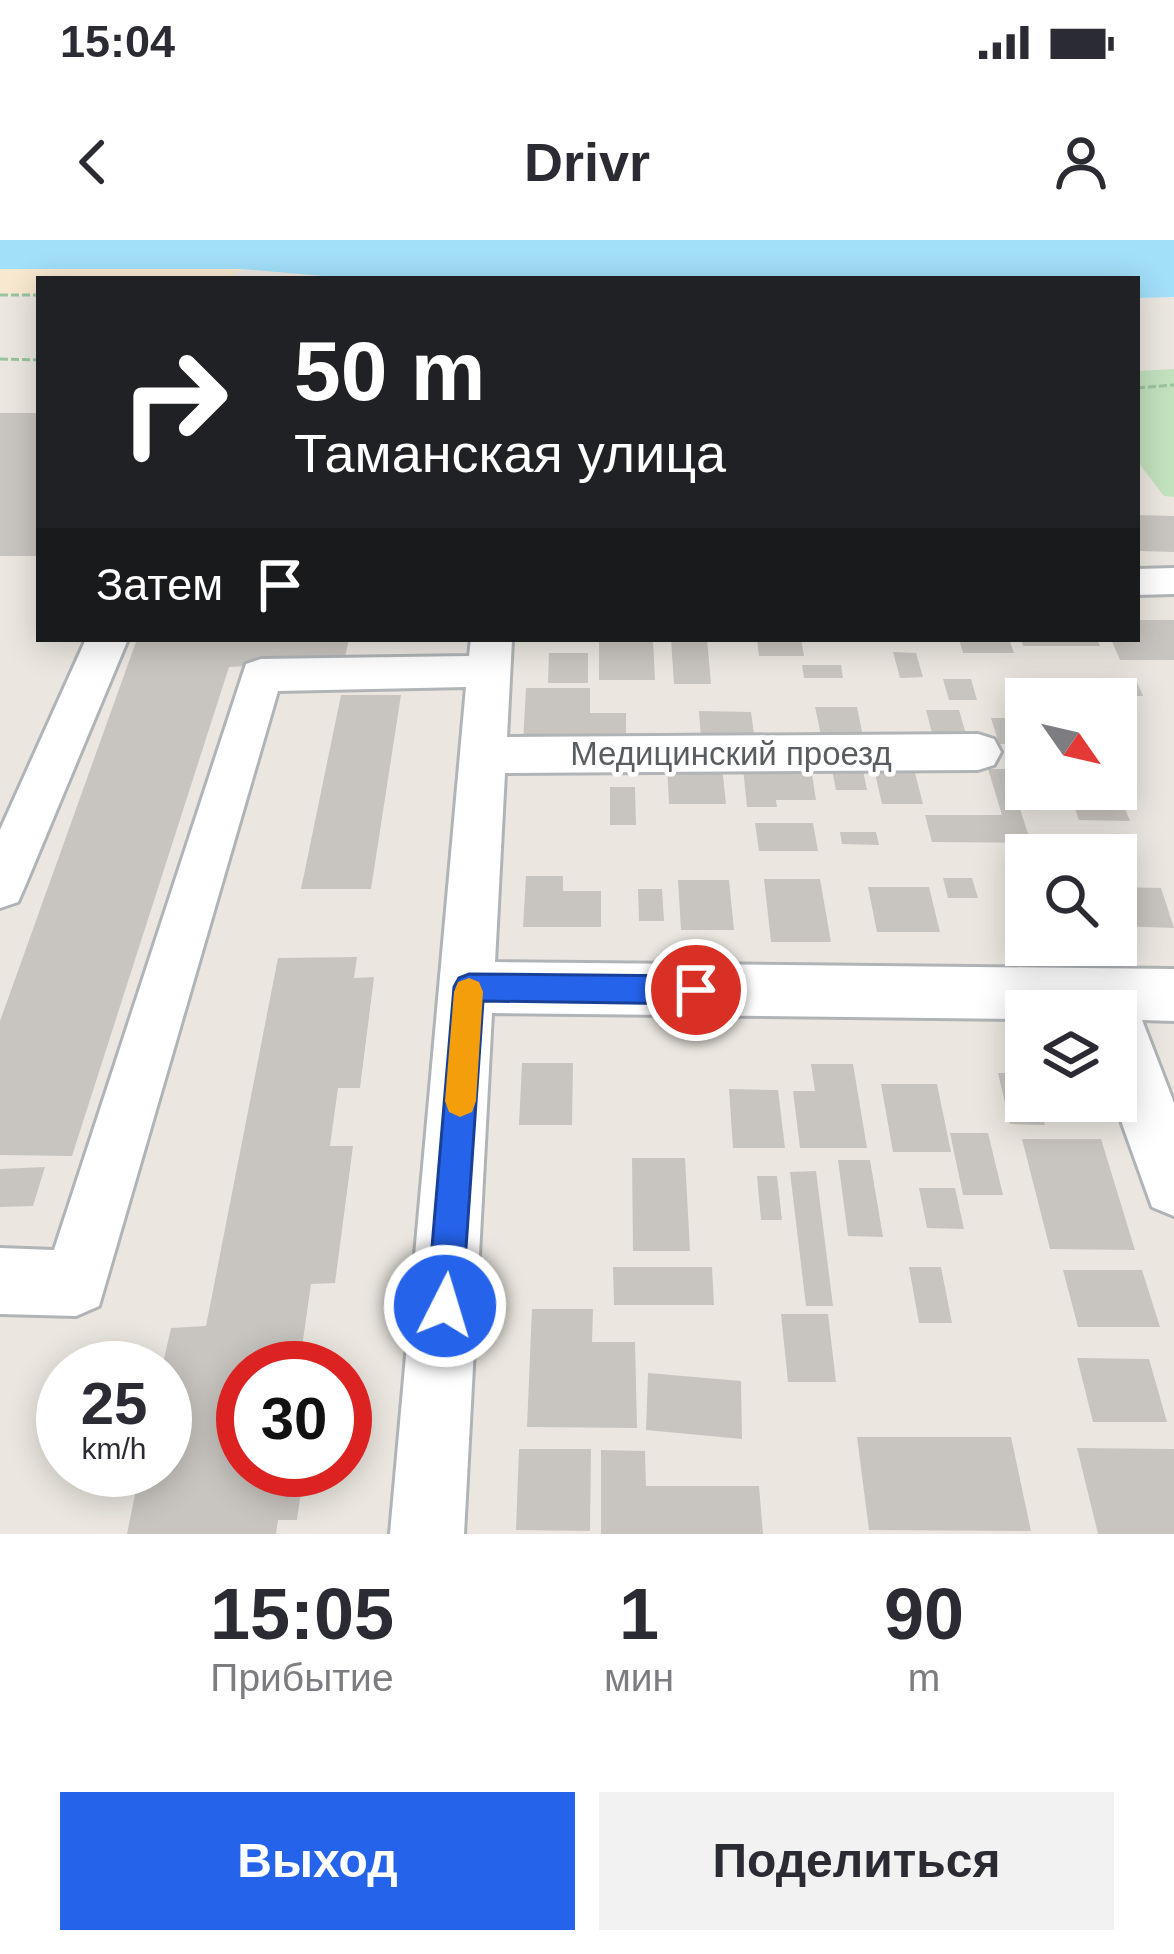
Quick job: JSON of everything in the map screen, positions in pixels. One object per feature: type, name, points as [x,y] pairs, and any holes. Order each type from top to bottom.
[{"type":"street","points":[[1140,582],[1174,581]]},
{"type":"street","points":[[0,886],[106,642]]},
{"type":"street","points":[[0,1281],[76,1283],[261,675],[490,655],[428,1534]]},
{"type":"street","name":"Медицинский проезд","points":[[484,755],[978,752]]},
{"type":"street","points":[[469,987],[1005,1006]]},
{"type":"street","points":[[1137,1007],[1172,1002]]},
{"type":"street","points":[[1137,1084],[1174,1185]]},
{"type":"path","points":[[0,295],[36,295]]},
{"type":"path","points":[[0,359],[36,360]]},
{"type":"path","points":[[1140,388],[1174,386]]},
{"type":"green space","points":[[1174,369],[1174,497],[1164,496],[1140,465],[1140,371]]},
{"type":"sand","points":[[0,269],[241,269],[231,276],[36,276],[36,294],[0,294]]},
{"type":"water","points":[[0,240],[1174,240],[1174,297],[1140,298],[1140,276],[323,276],[241,269],[0,269]]},
{"type":"building","points":[[0,413],[36,413],[36,556],[0,556]]},
{"type":"building","points":[[1140,515],[1174,516],[1174,552],[1140,551]]},
{"type":"building","points":[[1140,620],[1174,620],[1174,660],[1120,660],[1112,642],[1140,642]]},
{"type":"building","points":[[136,642],[348,642],[344,661],[229,667],[72,1156],[0,1155],[0,1021]]},
{"type":"building","points":[[599,642],[653,642],[655,680],[599,680]]},
{"type":"building","points":[[671,642],[707,642],[711,684],[674,684]]},
{"type":"building","points":[[757,642],[802,642],[804,656],[759,656]]},
{"type":"building","points":[[960,642],[1010,642],[1014,653],[963,653]]},
{"type":"building","points":[[1022,642],[1098,642],[1100,646],[1023,646]]},
{"type":"building","points":[[893,652],[916,653],[923,677],[900,678]]},
{"type":"building","points":[[549,653],[588,653],[588,683],[548,683]]},
{"type":"building","points":[[802,665],[841,665],[843,678],[804,678]]},
{"type":"building","points":[[943,679],[971,679],[977,700],[949,700]]},
{"type":"building","points":[[526,688],[590,688],[590,713],[626,713],[626,742],[523,742]]},
{"type":"building","points":[[341,695],[401,695],[371,889],[301,889]]},
{"type":"building","points":[[815,707],[857,707],[864,741],[822,740]]},
{"type":"building","points":[[926,710],[959,710],[968,741],[934,741]]},
{"type":"building","points":[[699,711],[751,712],[755,741],[701,740]]},
{"type":"building","points":[[991,718],[1005,718],[1005,744],[999,744]]},
{"type":"building","points":[[667,766],[722,766],[726,804],[669,804]]},
{"type":"building","points":[[743,768],[811,768],[816,800],[776,800],[777,807],[747,807]]},
{"type":"building","points":[[874,769],[914,769],[923,804],[882,804]]},
{"type":"building","points":[[988,769],[1005,769],[1005,810],[1020,810],[1028,834],[1005,834],[1005,843],[932,842],[925,815],[1002,815]]},
{"type":"building","points":[[832,770],[863,770],[867,790],[836,790]]},
{"type":"building","points":[[610,787],[635,787],[636,825],[610,825]]},
{"type":"building","points":[[1075,810],[1126,810],[1130,821],[1079,820]]},
{"type":"building","points":[[755,823],[813,823],[818,851],[759,851]]},
{"type":"building","points":[[840,832],[876,832],[879,845],[842,844]]},
{"type":"building","points":[[526,876],[563,876],[563,891],[601,891],[601,927],[523,927]]},
{"type":"building","points":[[943,878],[972,878],[978,898],[948,898]]},
{"type":"building","points":[[764,879],[820,879],[831,942],[771,942]]},
{"type":"building","points":[[678,880],[729,880],[734,930],[681,930]]},
{"type":"building","points":[[868,887],[929,887],[940,932],[877,932]]},
{"type":"building","points":[[1137,887],[1161,888],[1174,928],[1137,927]]},
{"type":"building","points":[[638,889],[662,889],[664,921],[639,921]]},
{"type":"building","points":[[357,957],[354,978],[374,977],[360,1088],[338,1088],[330,1146],[353,1146],[335,1283],[311,1284],[303,1341],[216,1341],[216,1497],[300,1497],[297,1520],[278,1520],[276,1534],[127,1534],[135,1497],[192,1497],[192,1341],[168,1341],[171,1328],[206,1326],[278,958]]},
{"type":"building","points":[[522,1063],[573,1063],[572,1125],[519,1125]]},
{"type":"building","points":[[811,1064],[853,1064],[867,1148],[800,1148],[793,1091],[815,1091]]},
{"type":"building","points":[[998,1073],[1005,1073],[1005,1103]]},
{"type":"building","points":[[881,1084],[937,1084],[951,1152],[893,1152]]},
{"type":"building","points":[[729,1089],[778,1090],[785,1148],[733,1148]]},
{"type":"building","points":[[950,1133],[988,1133],[1003,1195],[963,1195]]},
{"type":"building","points":[[1022,1139],[1101,1139],[1135,1250],[1050,1249]]},
{"type":"building","points":[[632,1158],[685,1158],[690,1251],[633,1251]]},
{"type":"building","points":[[838,1160],[870,1160],[883,1237],[848,1236]]},
{"type":"building","points":[[45,1167],[33,1206],[0,1207],[0,1169]]},
{"type":"building","points":[[816,1171],[833,1306],[806,1306],[790,1172]]},
{"type":"building","points":[[757,1176],[777,1176],[782,1220],[761,1220]]},
{"type":"building","points":[[919,1188],[955,1188],[964,1229],[927,1228]]},
{"type":"building","points":[[613,1267],[712,1267],[714,1305],[614,1305]]},
{"type":"building","points":[[909,1267],[941,1267],[952,1323],[919,1323]]},
{"type":"building","points":[[1063,1270],[1142,1270],[1160,1327],[1078,1327]]},
{"type":"building","points":[[532,1309],[593,1309],[592,1342],[635,1342],[637,1428],[527,1427]]},
{"type":"building","points":[[781,1314],[828,1314],[836,1382],[788,1382]]},
{"type":"building","points":[[1077,1358],[1149,1359],[1167,1422],[1093,1422]]},
{"type":"building","points":[[648,1373],[741,1381],[742,1439],[646,1430]]},
{"type":"building","points":[[857,1437],[1011,1437],[1031,1531],[869,1530]]},
{"type":"building","points":[[1077,1448],[1174,1449],[1174,1534],[1098,1534]]},
{"type":"building","points":[[519,1449],[591,1449],[590,1531],[516,1530]]},
{"type":"building","points":[[601,1450],[645,1451],[646,1486],[759,1486],[763,1534],[601,1534]]},
{"type":"slow traffic","points":[[460,1101],[469,992]]},
{"type":"route","points":[[445,1306],[469,987],[696,990]]}]
